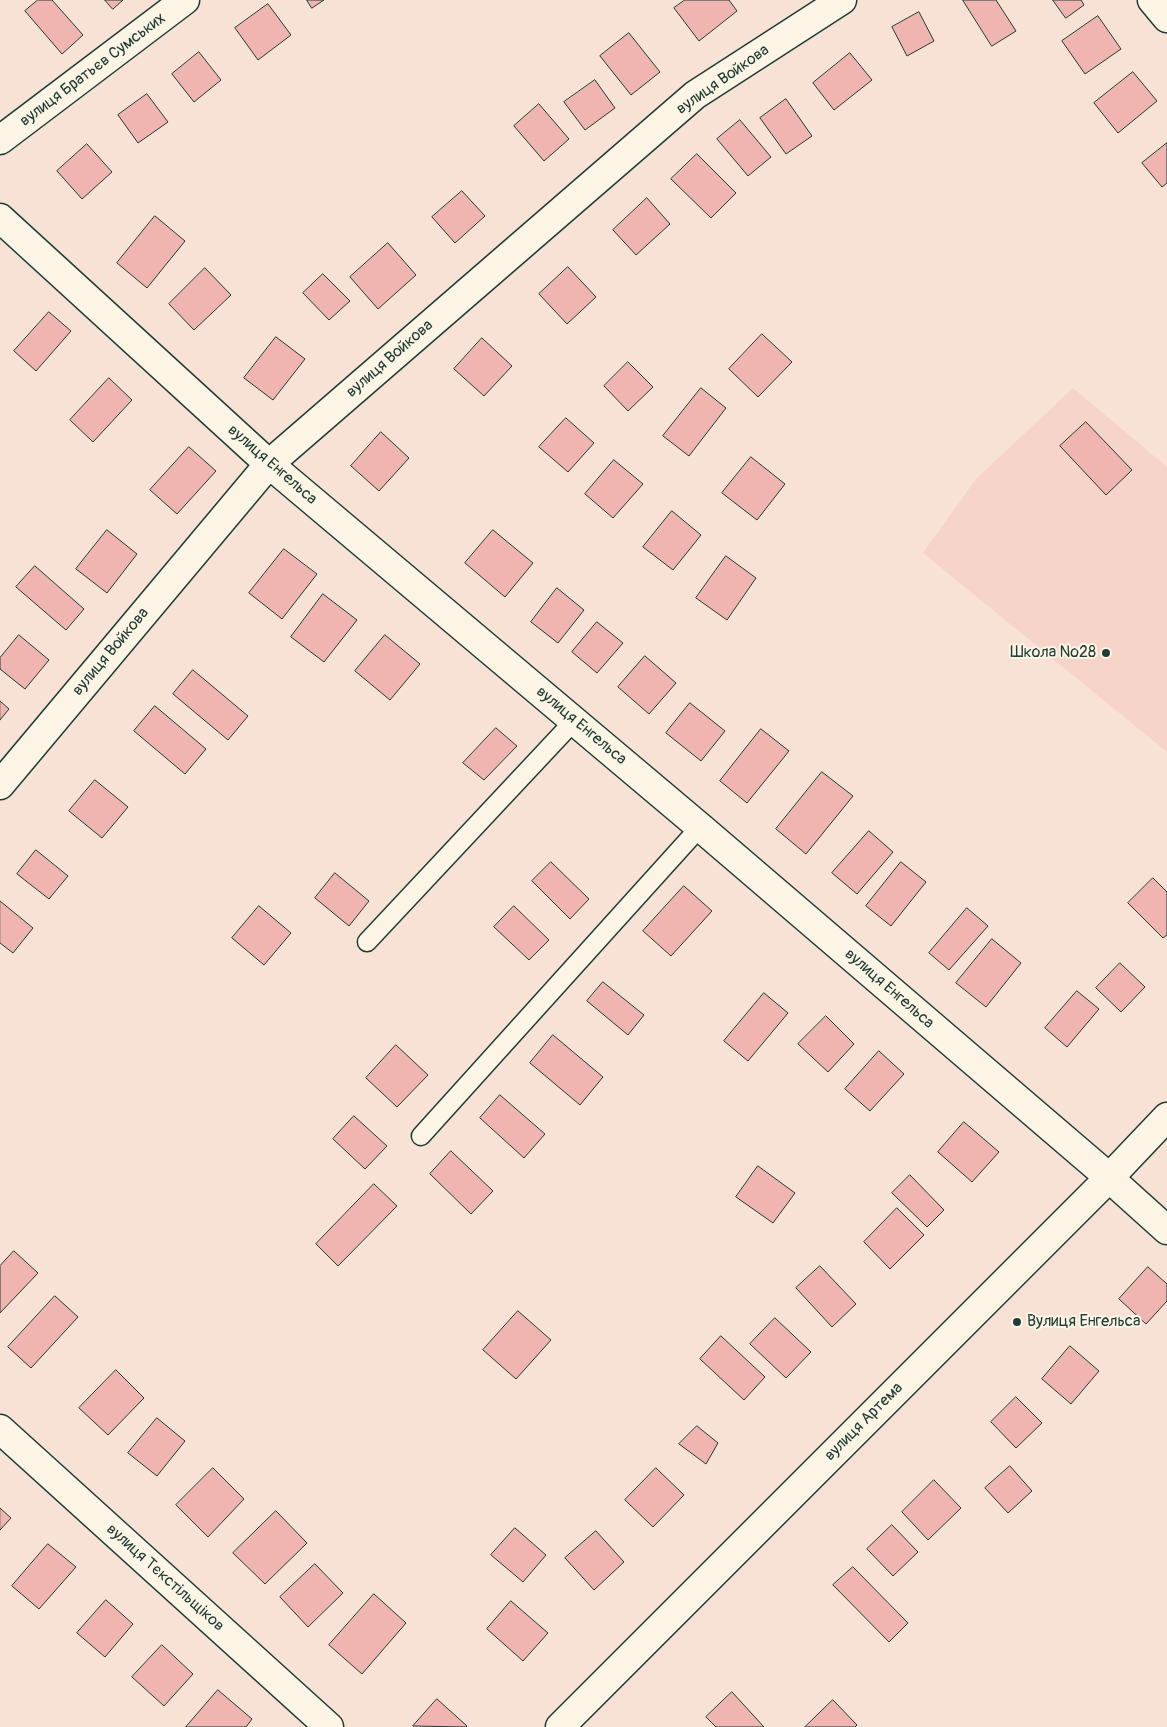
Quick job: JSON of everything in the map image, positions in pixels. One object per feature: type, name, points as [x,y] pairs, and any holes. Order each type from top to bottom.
[{"type":"street","name":"вулиця Братьєв Сумських","points":[[0,140],[185,0]]},
{"type":"street","name":"вулиця Войкова","points":[[0,785],[269,464],[695,95],[842,0]]},
{"type":"street","points":[[1152,0],[1167,18]]},
{"type":"street","name":"вулиця Енгельса","points":[[0,218],[269,464],[700,827],[1167,1230]]},
{"type":"street","name":"вулиця Артема","points":[[560,1727],[1109,1178],[1167,1116]]},
{"type":"street","name":"вулиця Тєкстільщіков","points":[[0,1429],[329,1727]]},
{"type":"lane","points":[[367,942],[574,721]]},
{"type":"lane","points":[[421,1136],[700,827]]},
{"type":"shaded area","name":"Школа №28","points":[[1073,388],[1167,467],[1167,752],[923,553],[976,479]]},
{"type":"building","points":[[38,0],[52,0],[83,35],[62,54],[25,11]]},
{"type":"building","points":[[105,0],[123,0],[113,9]]},
{"type":"building","points":[[307,0],[324,0],[312,8]]},
{"type":"building","points":[[685,0],[729,0],[737,11],[699,41],[674,8]]},
{"type":"building","points":[[963,0],[996,0],[1016,31],[992,46]]},
{"type":"building","points":[[1053,0],[1081,0],[1084,5],[1066,18]]},
{"type":"building","points":[[268,4],[291,35],[258,60],[235,28]]},
{"type":"building","points":[[919,12],[934,41],[907,56],[892,27]]},
{"type":"building","points":[[1098,16],[1121,49],[1085,74],[1062,41]]},
{"type":"building","points":[[629,33],[660,72],[631,95],[600,56]]},
{"type":"building","points":[[199,52],[221,80],[194,102],[172,74]]},
{"type":"building","points":[[850,53],[872,80],[834,110],[813,83]]},
{"type":"building","points":[[1133,72],[1157,101],[1118,133],[1094,103]]},
{"type":"building","points":[[595,80],[615,108],[585,130],[564,102]]},
{"type":"building","points":[[147,94],[168,122],[138,143],[118,115]]},
{"type":"building","points":[[786,99],[812,136],[786,154],[760,118]]},
{"type":"building","points":[[539,104],[569,139],[544,161],[514,126]]},
{"type":"building","points":[[740,120],[771,157],[748,176],[717,139]]},
{"type":"building","points":[[1167,143],[1167,183],[1162,187],[1142,163]]},
{"type":"building","points":[[87,144],[112,172],[82,199],[57,171]]},
{"type":"building","points":[[697,154],[736,193],[711,218],[671,179]]},
{"type":"building","points":[[462,191],[485,216],[455,243],[432,217]]},
{"type":"building","points":[[647,198],[670,224],[636,255],[613,230]]},
{"type":"building","points":[[155,216],[185,241],[147,288],[117,263]]},
{"type":"building","points":[[388,243],[416,275],[378,309],[350,277]]},
{"type":"building","points":[[568,267],[596,297],[567,324],[539,294]]},
{"type":"building","points":[[205,268],[231,295],[194,330],[169,304]]},
{"type":"building","points":[[323,274],[350,301],[329,320],[303,293]]},
{"type":"building","points":[[49,312],[71,331],[36,371],[14,351]]},
{"type":"building","points":[[762,334],[792,362],[758,397],[729,369]]},
{"type":"building","points":[[276,337],[305,359],[273,400],[244,378]]},
{"type":"building","points":[[482,338],[512,366],[484,396],[454,369]]},
{"type":"building","points":[[628,362],[653,387],[628,411],[604,386]]},
{"type":"building","points":[[109,378],[132,400],[93,442],[70,420]]},
{"type":"building","points":[[701,388],[726,408],[689,456],[663,436]]},
{"type":"building","points":[[566,418],[594,443],[568,472],[539,447]]},
{"type":"building","points":[[1086,422],[1132,470],[1106,495],[1060,446]]},
{"type":"building","points":[[381,432],[409,458],[379,491],[351,466]]},
{"type":"building","points":[[189,447],[216,471],[177,514],[150,490]]},
{"type":"building","points":[[751,457],[785,484],[757,520],[722,493]]},
{"type":"building","points":[[614,460],[643,484],[613,518],[585,494]]},
{"type":"building","points":[[672,511],[701,535],[673,570],[643,547]]},
{"type":"building","points":[[107,530],[137,554],[107,593],[76,569]]},
{"type":"building","points":[[493,530],[533,563],[505,597],[465,563]]},
{"type":"building","points":[[284,549],[317,574],[282,619],[249,593]]},
{"type":"building","points":[[726,556],[756,578],[727,620],[696,598]]},
{"type":"building","points":[[35,566],[84,609],[66,630],[16,587]]},
{"type":"building","points":[[557,588],[584,610],[558,643],[531,622]]},
{"type":"building","points":[[323,594],[357,620],[324,662],[291,637]]},
{"type":"building","points":[[597,622],[623,643],[597,673],[572,652]]},
{"type":"building","points":[[19,635],[49,660],[25,689],[0,669],[0,658]]},
{"type":"building","points":[[385,635],[420,664],[390,700],[355,671]]},
{"type":"building","points":[[645,656],[676,683],[649,714],[618,687]]},
{"type":"building","points":[[193,670],[248,716],[228,740],[173,694]]},
{"type":"building","points":[[0,701],[9,709],[0,720]]},
{"type":"building","points":[[690,703],[725,731],[701,761],[666,733]]},
{"type":"building","points":[[155,706],[206,749],[185,774],[134,731]]},
{"type":"building","points":[[496,728],[517,746],[484,780],[463,763]]},
{"type":"building","points":[[761,729],[789,751],[747,803],[720,781]]},
{"type":"building","points":[[822,772],[853,796],[806,854],[776,829]]},
{"type":"building","points":[[95,780],[128,807],[102,838],[69,811]]},
{"type":"building","points":[[869,831],[893,852],[857,894],[832,873]]},
{"type":"building","points":[[36,850],[68,876],[49,899],[17,874]]},
{"type":"building","points":[[551,862],[589,899],[570,919],[532,881]]},
{"type":"building","points":[[901,862],[926,882],[891,926],[866,906]]},
{"type":"building","points":[[335,873],[369,901],[349,926],[315,898]]},
{"type":"building","points":[[1153,878],[1167,892],[1167,935],[1163,938],[1128,903]]},
{"type":"building","points":[[684,886],[712,911],[671,956],[643,931]]},
{"type":"building","points":[[0,901],[33,928],[13,953],[0,943]]},
{"type":"building","points":[[259,906],[291,933],[264,965],[232,938]]},
{"type":"building","points":[[514,906],[549,940],[529,960],[494,927]]},
{"type":"building","points":[[967,908],[988,926],[949,970],[929,953]]},
{"type":"building","points":[[992,939],[1021,963],[986,1007],[956,983]]},
{"type":"building","points":[[1120,963],[1145,987],[1121,1012],[1096,988]]},
{"type":"building","points":[[603,982],[644,1015],[628,1035],[587,1001]]},
{"type":"building","points":[[1077,991],[1099,1009],[1067,1047],[1045,1028]]},
{"type":"building","points":[[764,993],[788,1013],[748,1061],[724,1041]]},
{"type":"building","points":[[826,1016],[854,1044],[828,1072],[798,1044]]},
{"type":"building","points":[[553,1035],[603,1077],[580,1105],[530,1063]]},
{"type":"building","points":[[396,1045],[428,1075],[397,1107],[366,1078]]},
{"type":"building","points":[[879,1051],[904,1074],[870,1111],[845,1089]]},
{"type":"building","points":[[500,1095],[545,1134],[524,1158],[480,1118]]},
{"type":"building","points":[[354,1116],[387,1146],[365,1169],[333,1139]]},
{"type":"building","points":[[964,1122],[999,1152],[972,1182],[938,1152]]},
{"type":"building","points":[[451,1151],[493,1191],[471,1214],[430,1174]]},
{"type":"building","points":[[758,1166],[795,1193],[773,1223],[736,1197]]},
{"type":"building","points":[[910,1175],[944,1210],[927,1227],[892,1193]]},
{"type":"building","points":[[374,1184],[397,1206],[338,1266],[316,1244]]},
{"type":"building","points":[[897,1208],[924,1235],[890,1269],[864,1242]]},
{"type":"building","points":[[14,1251],[38,1273],[0,1313],[0,1266]]},
{"type":"building","points":[[820,1266],[856,1304],[832,1327],[796,1288]]},
{"type":"building","points":[[1148,1267],[1167,1284],[1167,1301],[1146,1324],[1119,1299]]},
{"type":"building","points":[[55,1296],[78,1317],[31,1368],[8,1347]]},
{"type":"building","points":[[518,1311],[551,1340],[516,1379],[483,1350]]},
{"type":"building","points":[[775,1318],[811,1352],[786,1378],[750,1344]]},
{"type":"building","points":[[721,1336],[765,1377],[744,1400],[700,1359]]},
{"type":"building","points":[[1070,1346],[1099,1371],[1071,1404],[1042,1379]]},
{"type":"building","points":[[116,1370],[144,1398],[108,1435],[79,1408]]},
{"type":"building","points":[[1016,1397],[1042,1423],[1016,1448],[991,1422]]},
{"type":"building","points":[[157,1418],[185,1441],[157,1476],[128,1453]]},
{"type":"building","points":[[697,1426],[718,1443],[706,1464],[679,1444]]},
{"type":"building","points":[[1010,1466],[1032,1491],[1008,1513],[985,1488]]},
{"type":"building","points":[[213,1468],[244,1499],[208,1537],[176,1505]]},
{"type":"building","points":[[656,1468],[684,1495],[653,1527],[625,1500]]},
{"type":"building","points":[[934,1480],[961,1508],[928,1540],[902,1512]]},
{"type":"building","points":[[0,1508],[11,1518],[0,1530]]},
{"type":"building","points":[[276,1511],[307,1543],[265,1584],[233,1553]]},
{"type":"building","points":[[892,1525],[918,1552],[893,1576],[867,1549]]},
{"type":"building","points":[[515,1528],[546,1555],[523,1582],[491,1555]]},
{"type":"building","points":[[596,1531],[624,1562],[594,1590],[565,1558]]},
{"type":"building","points":[[48,1544],[76,1567],[39,1609],[12,1586]]},
{"type":"building","points":[[315,1564],[343,1593],[308,1627],[280,1597]]},
{"type":"building","points":[[853,1567],[908,1623],[889,1642],[833,1585]]},
{"type":"building","points":[[374,1594],[406,1623],[362,1674],[329,1645]]},
{"type":"building","points":[[106,1600],[133,1624],[105,1657],[77,1633]]},
{"type":"building","points":[[511,1601],[548,1633],[523,1661],[487,1629]]},
{"type":"building","points":[[162,1645],[193,1674],[164,1706],[132,1677]]},
{"type":"building","points":[[218,1690],[252,1719],[246,1727],[186,1727]]},
{"type":"building","points":[[732,1692],[764,1727],[716,1727],[706,1717]]},
{"type":"building","points":[[437,1699],[467,1726],[413,1726]]},
{"type":"building","points":[[833,1700],[857,1725],[855,1727],[805,1727]]},
{"type":"place","name":"Школа №28","points":[[1106,653]]},
{"type":"place","name":"Вулиця Енгельса","points":[[1017,1322]]}]
